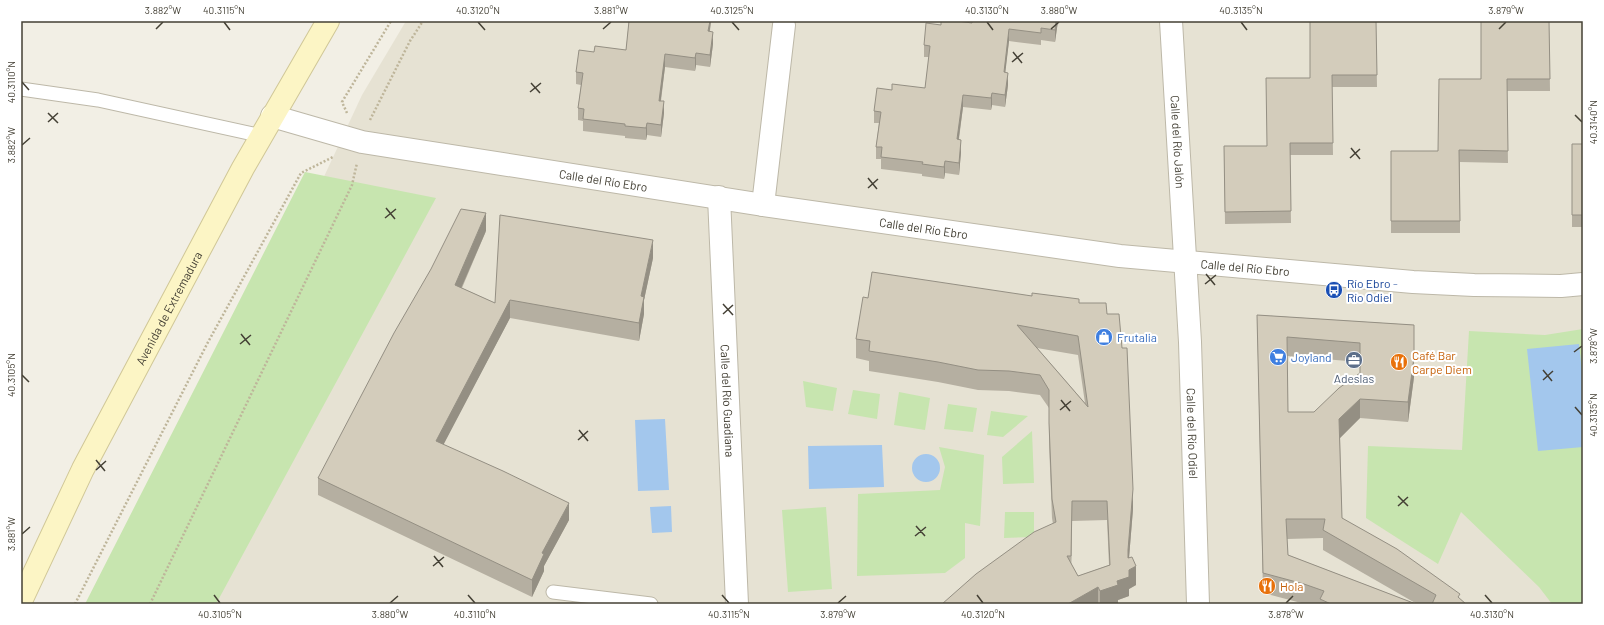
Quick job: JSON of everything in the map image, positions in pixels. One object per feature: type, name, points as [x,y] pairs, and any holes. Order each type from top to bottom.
[{"type":"street","name":"Avenida de Extremadura","points":[[21,601],[83,469],[272,116],[328,21]]},
{"type":"street","name":"Calle del Río Jalón","points":[[1171,21],[1185,262]]},
{"type":"street","points":[[762,205],[784,25]]},
{"type":"street","name":"Calle del Río Ebro","points":[[272,116],[362,142],[762,205],[1120,256],[1340,276],[1474,285],[1561,286],[1583,284]]},
{"type":"street","name":"Calle del Río Guadiana","points":[[718,197],[737,604]]},
{"type":"street","name":"Calle del Río Odiel","points":[[1185,262],[1190,342],[1198,604]]},
{"type":"lane","points":[[21,89],[98,100],[262,136]]},
{"type":"lane","points":[[553,592],[651,604]]},
{"type":"path","points":[[362,142],[342,102],[391,21]]},
{"type":"path","points":[[150,604],[352,185],[362,142],[372,115],[423,21]]},
{"type":"path","points":[[75,604],[207,344],[301,173],[362,142]]},
{"type":"shaded area","points":[[406,21],[1583,21],[1583,604],[125,604],[362,95]]},
{"type":"green space","points":[[305,172],[436,198],[216,604],[85,604]]},
{"type":"green space","points":[[1583,329],[1583,604],[1552,604],[1539,587],[1461,512],[1438,564],[1366,518],[1368,446],[1462,450],[1469,331],[1545,335]]},
{"type":"green space","points":[[803,381],[837,388],[833,411],[806,407]]},
{"type":"green space","points":[[853,390],[880,394],[877,419],[848,414]]},
{"type":"green space","points":[[899,392],[930,398],[925,430],[894,425]]},
{"type":"green space","points":[[948,404],[977,408],[973,432],[944,429]]},
{"type":"green space","points":[[991,411],[1028,416],[1003,437],[987,435]]},
{"type":"green space","points":[[1032,431],[1034,483],[1003,484],[1002,457]]},
{"type":"green space","points":[[939,447],[984,455],[980,526],[965,523],[965,558],[945,573],[857,576],[858,494],[940,490],[945,467]]},
{"type":"green space","points":[[826,507],[832,589],[788,592],[782,510]]},
{"type":"green space","points":[[1005,512],[1034,512],[1034,537],[1004,538]]},
{"type":"water","points":[[1579,344],[1583,380],[1583,447],[1538,451],[1527,349]]},
{"type":"water","points":[[665,419],[669,490],[638,491],[635,420]]},
{"type":"water","points":[[882,445],[884,487],[809,489],[808,446]]},
{"type":"water","points":[[926,454],[936,458],[940,468],[936,478],[926,482],[916,478],[912,468],[916,458]]},
{"type":"water","points":[[671,506],[672,532],[652,533],[650,507]]},
{"type":"building","points":[[629,21],[710,21],[708,31],[713,32],[710,55],[696,53],[695,58],[665,54],[659,101],[664,101],[661,125],[647,123],[646,128],[583,119],[584,109],[578,108],[583,73],[576,72],[579,50],[594,52],[595,46],[626,50]]},
{"type":"building","points":[[941,21],[972,23],[972,21],[1056,21],[1055,30],[1041,28],[1041,33],[1009,29],[1004,72],[1008,73],[1005,95],[992,93],[991,98],[963,95],[957,139],[961,140],[959,163],[945,161],[944,167],[922,164],[923,162],[881,157],[882,147],[876,147],[881,112],[874,111],[877,88],[892,90],[892,84],[925,88],[930,46],[924,45],[926,23],[941,25]]},
{"type":"building","points":[[1310,21],[1376,21],[1377,75],[1332,75],[1333,143],[1290,143],[1291,211],[1225,212],[1224,146],[1267,146],[1266,78],[1310,78]]},
{"type":"building","points":[[1481,21],[1549,21],[1550,79],[1507,79],[1508,151],[1459,150],[1460,221],[1391,221],[1391,151],[1438,151],[1439,79],[1481,79]]},
{"type":"building","points":[[1572,144],[1583,144],[1583,215],[1572,215]]},
{"type":"building","points":[[461,209],[486,213],[455,285],[495,303],[500,215],[653,240],[641,296],[644,297],[639,323],[510,300],[436,441],[569,503],[542,553],[544,554],[532,580],[318,478],[394,333],[431,269]]},
{"type":"building","points":[[872,272],[1032,296],[1032,293],[1079,299],[1079,303],[1106,303],[1107,314],[1119,314],[1122,348],[1127,348],[1133,489],[1128,558],[1132,557],[1136,566],[1129,570],[1129,577],[1117,581],[1118,585],[1100,591],[1098,587],[1068,604],[942,604],[976,574],[1034,532],[1056,522],[1052,499],[1049,390],[1040,375],[1009,371],[978,370],[869,351],[870,341],[856,339],[863,297],[868,298]],"holes":[[[1017,325],[1078,336],[1088,407],[1063,378]],[[1072,501],[1107,501],[1110,565],[1078,576],[1067,556],[1071,556]]]},
{"type":"building","points":[[1257,315],[1414,325],[1414,357],[1408,402],[1360,399],[1339,419],[1342,518],[1397,549],[1460,594],[1458,597],[1466,604],[1432,604],[1436,595],[1323,530],[1325,519],[1286,519],[1288,555],[1416,604],[1331,604],[1320,599],[1324,591],[1263,573]],"holes":[[[1287,337],[1360,343],[1360,373],[1339,388],[1314,412],[1288,412]]]},
{"type":"place","name":"Río Ebro - Río Odiel","points":[[1334,290]]},
{"type":"place","name":"Frutalia","points":[[1104,337]]},
{"type":"place","name":"Joyland","points":[[1278,357]]},
{"type":"place","name":"Adeslas","points":[[1354,360]]},
{"type":"place","name":"Café Bar Carpe Diem","points":[[1399,362]]},
{"type":"place","name":"Hola","points":[[1267,586]]}]
